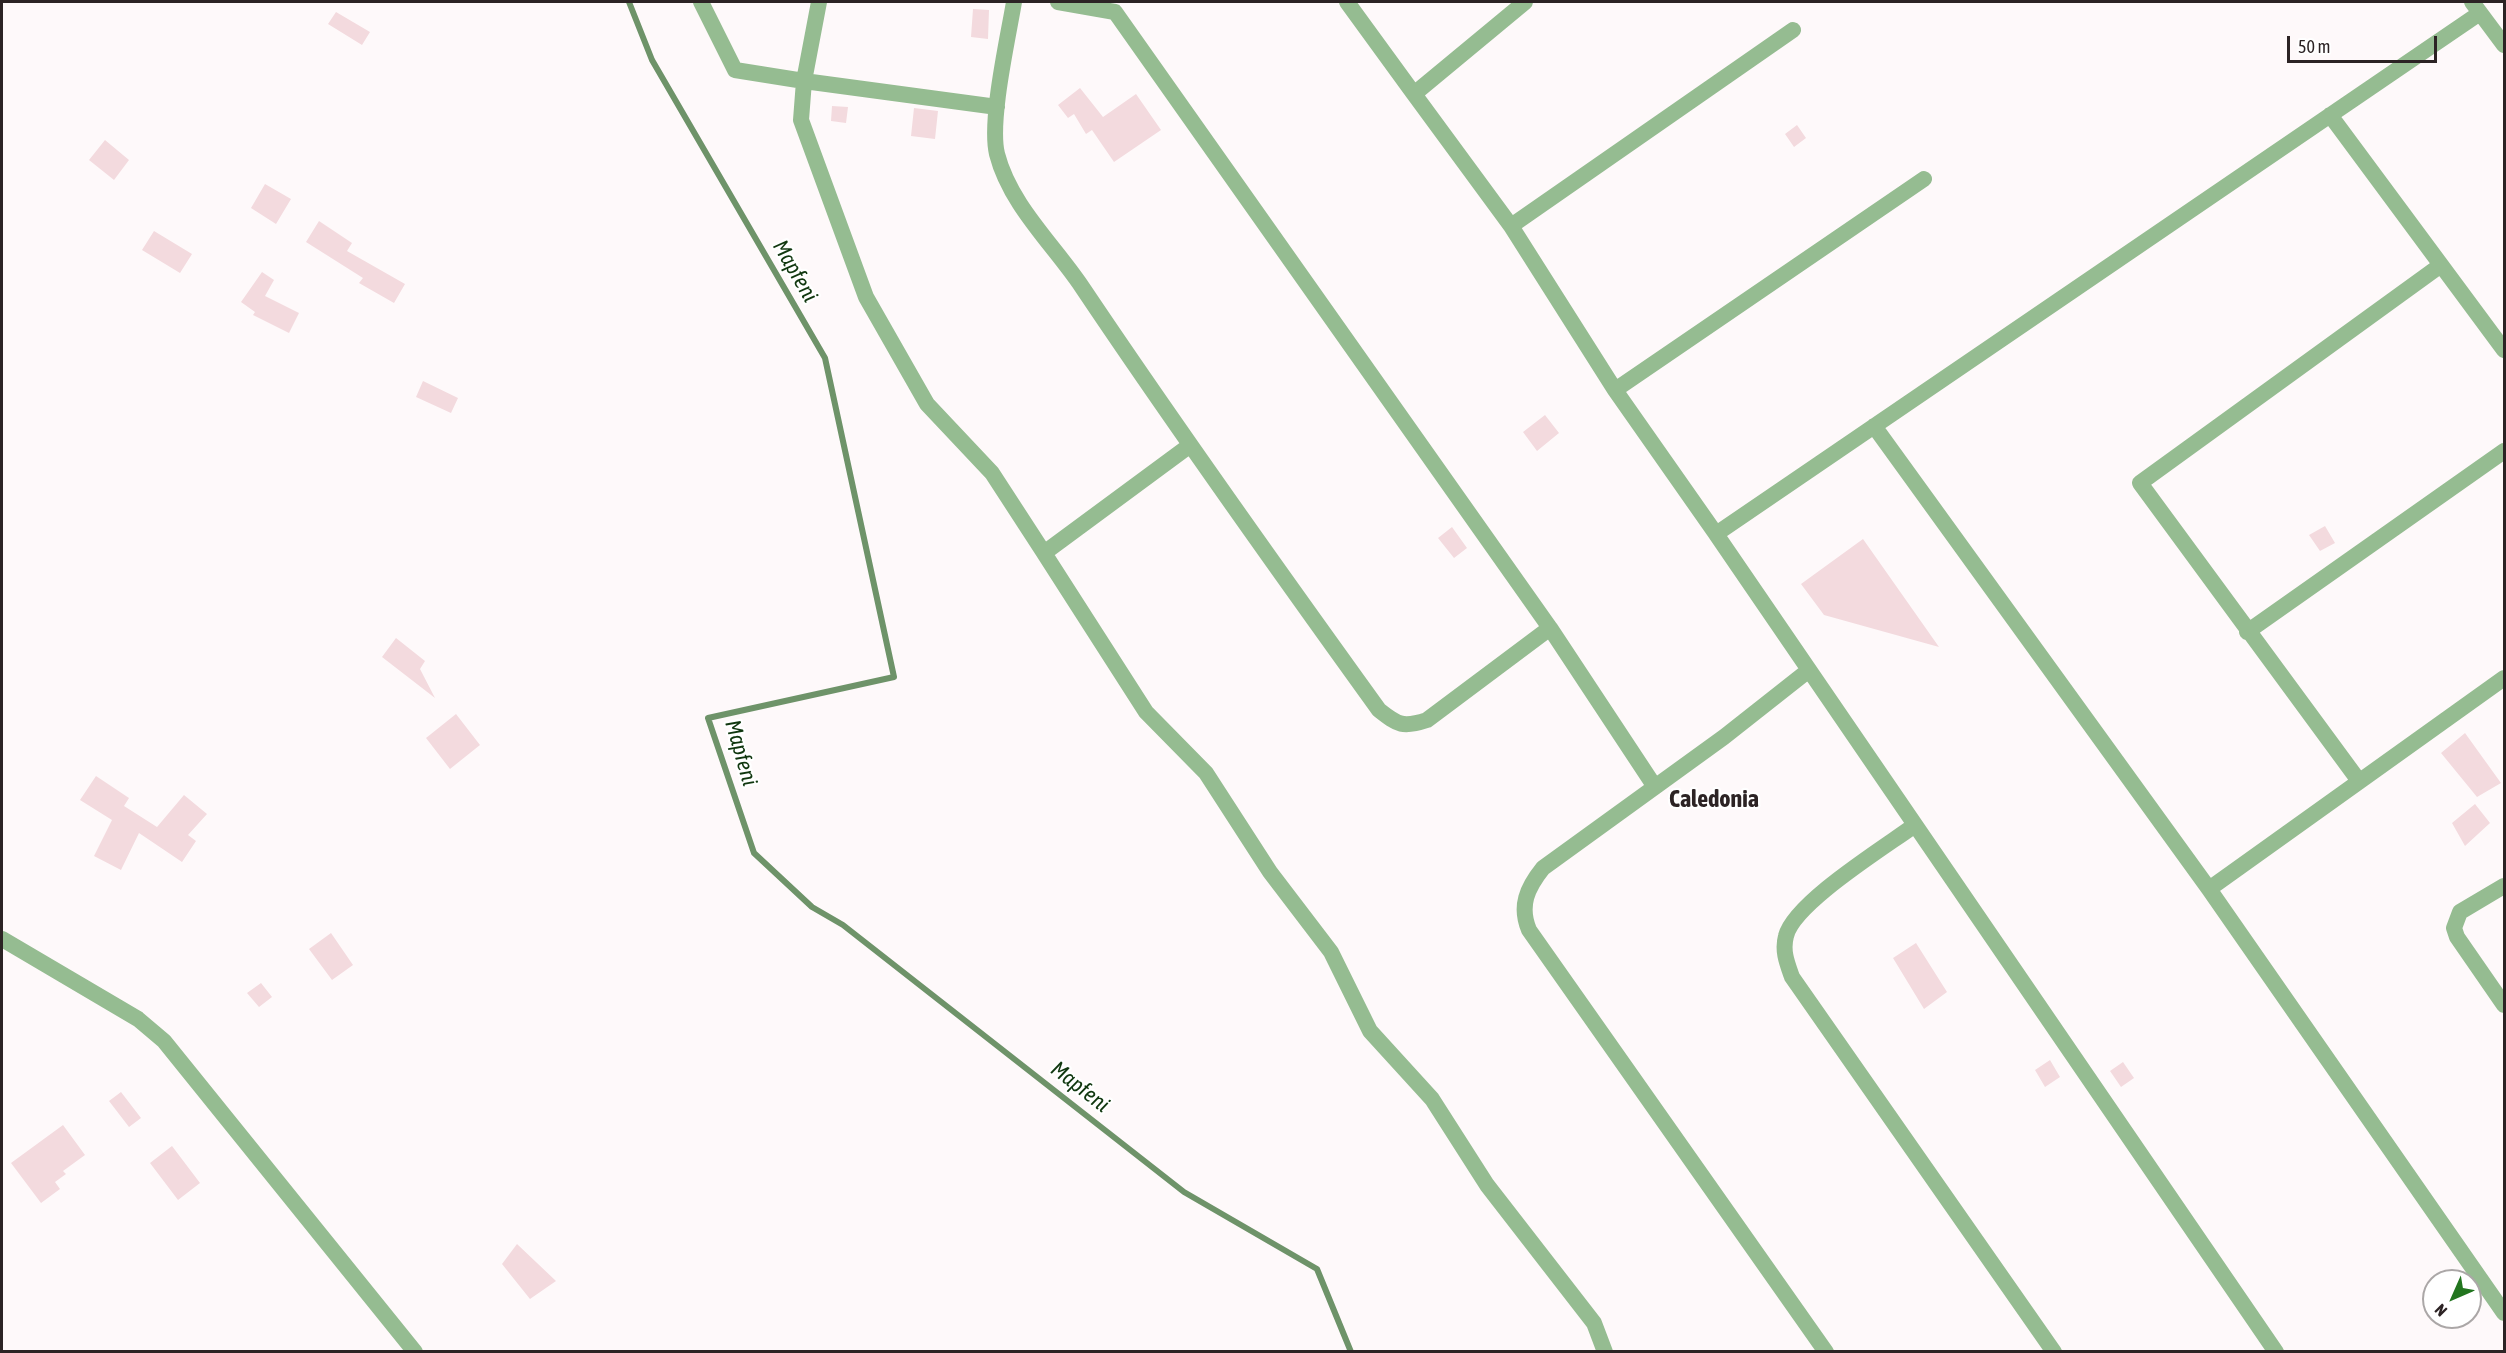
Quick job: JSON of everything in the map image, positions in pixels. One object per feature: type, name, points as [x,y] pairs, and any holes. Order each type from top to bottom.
[{"type":"street","points":[[701,2],[735,70],[997,107]]},
{"type":"street","points":[[819,2],[804,81],[801,120],[867,297],[927,404],[992,473],[1146,712],[1206,773],[1270,872],[1331,952],[1370,1031],[1432,1099],[1487,1185],[1594,1323],[1605,1352]]},
{"type":"street","points":[[1014,2],[997,107],[996,152],[1005,180],[1064,260],[1189,446],[1379,710],[1394,722],[1408,727],[1426,720],[1550,628]]},
{"type":"street","points":[[1058,2],[1115,12],[1550,628],[1655,786]]},
{"type":"street","points":[[1347,2],[1511,226],[1615,390],[2276,1352]]},
{"type":"street","points":[[1414,94],[1524,2]]},
{"type":"street","points":[[1716,534],[2330,115],[2476,7],[2505,45]]},
{"type":"street","points":[[1511,226],[1793,30]]},
{"type":"street","points":[[2330,115],[2505,350]]},
{"type":"street","points":[[1615,390],[1924,179]]},
{"type":"street","points":[[2359,781],[2247,632],[2140,483],[2441,265]]},
{"type":"street","points":[[1874,426],[2209,889],[2505,1313]]},
{"type":"street","points":[[1044,553],[1189,446]]},
{"type":"street","points":[[2247,632],[2505,451]]},
{"type":"street","points":[[1809,670],[1724,737],[1543,868],[1526,894],[1523,916],[1529,930],[1826,1352]]},
{"type":"street","points":[[2209,889],[2359,781],[2504,681]]},
{"type":"street","points":[[1915,825],[1809,904],[1792,921],[1786,937],[1784,955],[1792,977],[2054,1352]]},
{"type":"street","points":[[2505,886],[2460,912],[2454,928],[2457,937],[2505,1005]]},
{"type":"street","points":[[2,939],[138,1019],[164,1041],[416,1352]]},
{"type":"building","points":[[973,9],[989,10],[988,39],[971,37]]},
{"type":"building","points":[[336,12],[370,32],[362,45],[328,24]]},
{"type":"building","points":[[1080,88],[1103,117],[1136,94],[1161,130],[1114,162],[1092,130],[1086,134],[1074,114],[1068,118],[1058,105]]},
{"type":"building","points":[[832,106],[848,107],[846,123],[831,121]]},
{"type":"building","points":[[914,108],[938,111],[935,139],[911,136]]},
{"type":"building","points":[[1797,125],[1806,138],[1794,147],[1785,134]]},
{"type":"building","points":[[105,140],[129,160],[114,180],[89,160]]},
{"type":"building","points":[[265,184],[291,199],[276,224],[251,208]]},
{"type":"building","points":[[319,221],[352,243],[347,251],[405,284],[394,303],[359,283],[363,278],[306,242]]},
{"type":"building","points":[[154,231],[192,254],[180,273],[142,250]]},
{"type":"building","points":[[262,272],[274,280],[265,296],[299,313],[289,333],[253,315],[255,312],[241,302]]},
{"type":"building","points":[[423,381],[458,398],[451,413],[416,397]]},
{"type":"building","points":[[1545,415],[1559,433],[1537,451],[1523,432]]},
{"type":"building","points":[[2325,526],[2335,543],[2320,551],[2309,535]]},
{"type":"building","points":[[1452,527],[1467,548],[1454,558],[1438,538]]},
{"type":"building","points":[[1863,539],[1939,647],[1824,615],[1801,584]]},
{"type":"building","points":[[396,638],[425,661],[420,669],[435,698],[382,657]]},
{"type":"building","points":[[456,714],[480,745],[450,769],[426,738]]},
{"type":"building","points":[[2465,733],[2501,783],[2477,797],[2441,753]]},
{"type":"building","points":[[96,776],[129,798],[124,806],[157,827],[184,795],[207,814],[188,835],[196,841],[182,862],[139,833],[121,870],[94,856],[112,820],[80,800]]},
{"type":"building","points":[[2475,804],[2490,823],[2465,846],[2452,823]]},
{"type":"building","points":[[331,933],[353,965],[332,980],[309,949]]},
{"type":"building","points":[[1916,943],[1947,992],[1924,1009],[1893,958]]},
{"type":"building","points":[[261,983],[272,997],[259,1007],[247,993]]},
{"type":"building","points":[[2050,1060],[2060,1077],[2045,1087],[2035,1070]]},
{"type":"building","points":[[2123,1062],[2134,1078],[2121,1087],[2110,1071]]},
{"type":"building","points":[[121,1092],[141,1118],[129,1127],[109,1101]]},
{"type":"building","points":[[63,1125],[85,1155],[63,1171],[66,1174],[55,1182],[60,1189],[41,1203],[11,1163]]},
{"type":"building","points":[[172,1146],[200,1183],[178,1200],[150,1163]]},
{"type":"building","points":[[517,1244],[556,1281],[530,1299],[502,1264]]},
{"type":"waterway","name":"Mapfeni","points":[[629,2],[652,60],[825,358],[894,677],[708,718],[754,853],[812,907],[843,925],[1184,1192],[1317,1269],[1351,1352]]},
{"type":"district","name":"Caledonia","points":[[1714,799]]}]
